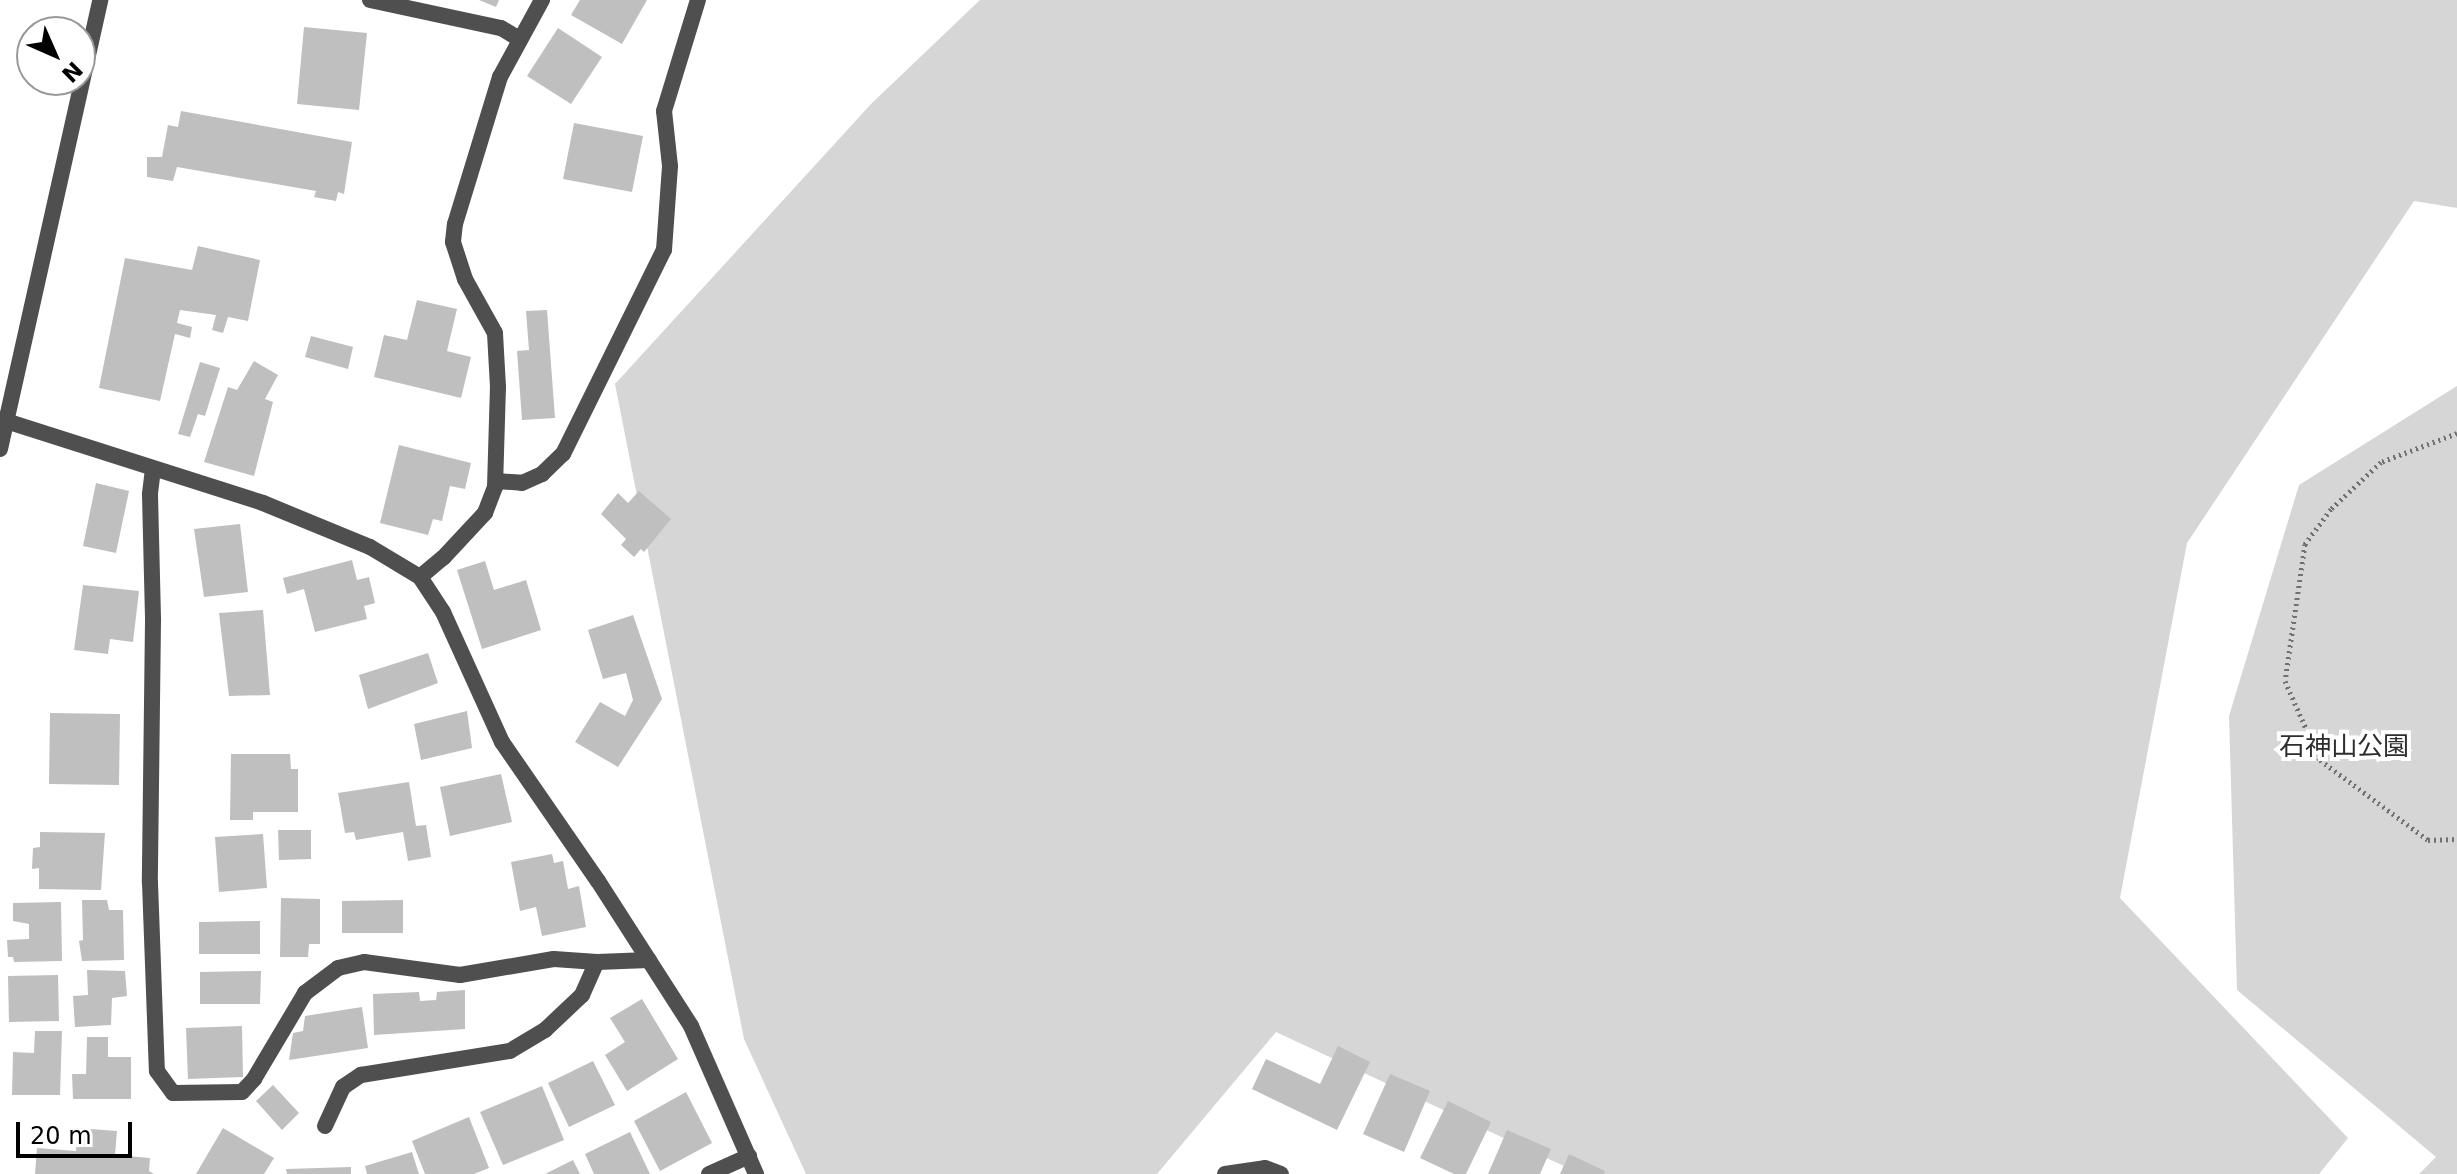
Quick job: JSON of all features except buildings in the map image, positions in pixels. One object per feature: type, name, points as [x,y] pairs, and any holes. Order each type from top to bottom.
[{"type":"street","points":[[0,449],[3,420],[100,0]]},
{"type":"street","points":[[370,0],[501,28],[519,39]]},
{"type":"street","points":[[420,577],[443,558],[485,513],[496,481],[495,333],[465,279],[453,242],[455,224],[500,77],[542,0]]},
{"type":"street","points":[[496,481],[522,483],[542,474],[563,454],[664,250],[670,166],[664,111],[698,0]]},
{"type":"street","points":[[3,420],[277,508],[370,547],[420,577],[443,612],[502,742],[691,1026],[756,1174]]},
{"type":"street","points":[[153,469],[150,495],[153,621],[150,883],[157,1071],[173,1093],[242,1092],[254,1079],[305,993],[338,968],[364,962],[460,975],[554,959],[597,962],[649,960]]},
{"type":"street","points":[[325,1126],[343,1087],[361,1075],[510,1051],[545,1030],[582,995],[597,962]]},
{"type":"street","points":[[709,1174],[749,1156]]},
{"type":"street","points":[[1225,1174],[1265,1168],[1281,1174]]},
{"type":"path","points":[[2457,433],[2381,462],[2331,509],[2305,544],[2285,681],[2320,760],[2428,840],[2457,839]]},
{"type":"green space","points":[[980,0],[2457,0],[2457,208],[2414,201],[2187,543],[2120,898],[2348,1138],[2319,1174],[1581,1174],[1276,1032],[1157,1174],[806,1174],[744,1039],[615,384],[871,104]]},
{"type":"green space","name":"石神山公園","points":[[2457,386],[2457,1174],[2419,1174],[2436,1157],[2237,990],[2229,716],[2299,485]]}]
